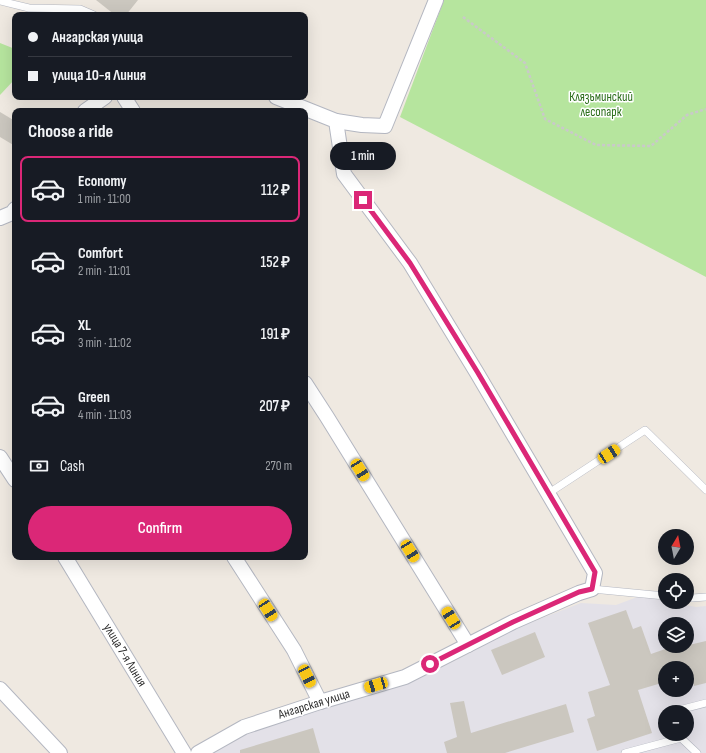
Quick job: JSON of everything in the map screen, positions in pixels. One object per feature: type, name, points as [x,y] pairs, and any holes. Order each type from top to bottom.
[{"type":"street","points":[[308,112],[337,126],[385,126],[436,0]]},
{"type":"street","points":[[89,108],[101,100]]},
{"type":"street","points":[[282,100],[299,108]]},
{"type":"street","points":[[337,126],[344,174],[410,263],[478,373],[595,572],[592,589]]},
{"type":"street","points":[[308,388],[468,645]]},
{"type":"street","points":[[0,457],[12,475]]},
{"type":"street","name":"улица 7-я Линия","points":[[67,560],[184,753]]},
{"type":"street","points":[[236,560],[294,650],[320,702]]},
{"type":"street","name":"Ангарская улица","points":[[198,753],[244,727],[320,702],[405,677],[513,622],[579,592],[592,589]]},
{"type":"street","points":[[0,690],[60,753]]},
{"type":"lane","points":[[0,1],[29,8],[80,9],[87,12]]},
{"type":"lane","points":[[549,494],[644,430],[706,490]]},
{"type":"lane","points":[[592,589],[658,595]]},
{"type":"lane","points":[[694,598],[706,597]]},
{"type":"lane","points":[[694,706],[706,703]]},
{"type":"lane","points":[[625,753],[664,741]]},
{"type":"lane","points":[[685,741],[697,753]]},
{"type":"path","points":[[463,17],[525,63],[545,119],[596,145],[651,146],[687,115],[706,109]]},
{"type":"shaded area","points":[[640,596],[658,600],[658,609],[694,609],[694,607],[706,606],[706,753],[213,753],[236,738],[317,709],[412,682],[470,653],[506,632],[581,603],[616,605]]},
{"type":"green space","name":"Клязьминский лесопарк","points":[[444,0],[706,0],[706,277],[400,117]]},
{"type":"green space","points":[[0,43],[12,48],[12,82],[0,95]]},
{"type":"building","points":[[96,0],[138,0],[128,12],[111,12]]},
{"type":"building","points":[[0,112],[12,119],[12,144],[0,137]]},
{"type":"building","points":[[626,610],[633,629],[641,626],[651,654],[658,652],[658,653],[694,653],[694,644],[706,641],[706,683],[694,686],[694,661],[658,661],[658,684],[638,690],[652,733],[597,751],[587,719],[595,716],[588,692],[610,685],[588,623]]},
{"type":"building","points":[[535,632],[545,657],[502,675],[491,650]]},
{"type":"building","points":[[464,701],[471,733],[566,704],[574,732],[505,753],[447,753],[444,742],[457,737],[450,703]]},
{"type":"building","points":[[313,728],[320,753],[240,753],[240,750]]},
{"type":"route","points":[[363,200],[410,263],[478,373],[595,572],[592,589],[579,592],[513,622],[430,664]]}]
